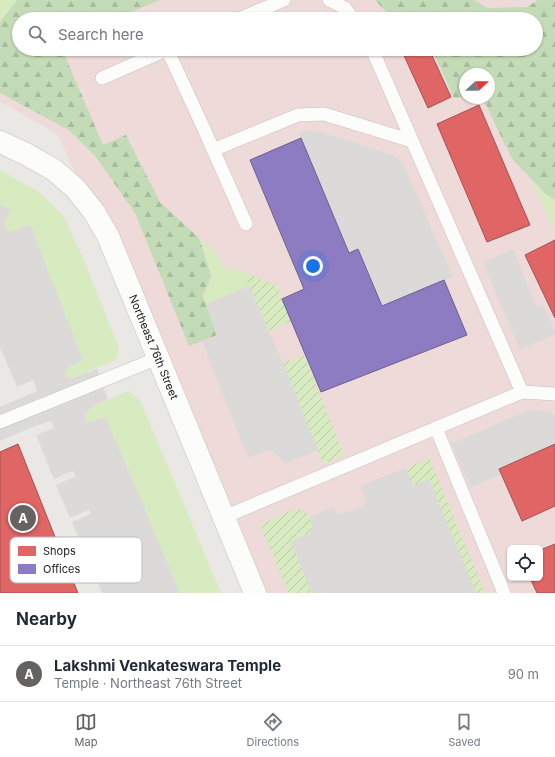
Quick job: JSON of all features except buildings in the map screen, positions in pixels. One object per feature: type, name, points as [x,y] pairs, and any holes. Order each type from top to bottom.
[{"type":"street","name":"Northeast 76th Street","points":[[0,142],[26,154],[54,170],[75,188],[94,212],[108,236],[255,593]]},
{"type":"lane","points":[[256,12],[284,0]]},
{"type":"lane","points":[[329,0],[345,8],[348,12]]},
{"type":"lane","points":[[102,78],[152,56]]},
{"type":"lane","points":[[171,56],[246,224]]},
{"type":"lane","points":[[375,56],[522,392]]},
{"type":"lane","points":[[213,150],[298,115],[324,114],[412,141]]},
{"type":"lane","points":[[0,422],[158,358]]},
{"type":"lane","points":[[224,517],[522,392],[555,394]]},
{"type":"lane","points":[[436,428],[504,593]]},
{"type":"shaded area","points":[[98,0],[555,0],[555,593],[261,593],[144,322],[57,134],[0,101],[0,44],[12,47],[12,56],[543,56],[543,12],[71,12]]},
{"type":"shaded area","points":[[306,130],[321,132],[393,155],[402,161],[453,277],[382,306],[358,249],[349,253],[299,133]]},
{"type":"shaded area","points":[[0,205],[11,210],[4,223],[6,229],[10,232],[30,224],[83,360],[69,367],[65,372],[67,377],[73,378],[97,369],[108,399],[93,406],[85,415],[86,423],[106,417],[180,593],[102,593],[98,583],[142,583],[142,537],[78,537],[72,522],[91,514],[89,510],[70,518],[56,485],[76,476],[73,471],[54,479],[36,435],[54,428],[51,421],[0,441],[0,407],[37,391],[33,380],[17,387],[0,347]]},
{"type":"shaded area","points":[[513,249],[537,307],[543,305],[555,331],[555,334],[520,350],[483,263]]},
{"type":"shaded area","points":[[249,286],[283,363],[318,450],[283,464],[279,456],[269,450],[248,458],[202,341],[217,335],[206,304]]},
{"type":"shaded area","points":[[529,410],[548,411],[555,415],[555,444],[499,469],[502,474],[471,487],[451,444]]},
{"type":"shaded area","points":[[406,468],[413,486],[429,479],[476,593],[312,593],[291,542],[311,532],[312,523],[309,517],[334,507],[335,512],[340,514],[363,506],[366,499],[360,486]]},
{"type":"green space","points":[[0,0],[17,0],[0,22]]},
{"type":"green space","points":[[17,0],[160,0],[131,12],[12,12],[12,56],[65,56],[103,145],[126,135],[160,202],[199,238],[211,276],[203,296],[217,335],[189,346],[135,213],[96,157],[69,130],[0,93],[0,22]]},
{"type":"green space","points":[[375,0],[474,0],[487,8],[527,7],[538,0],[555,0],[555,200],[546,194],[512,159],[485,104],[495,104],[495,68],[459,68],[459,98],[454,98],[435,56],[543,56],[543,12],[386,12]]},
{"type":"green space","points":[[0,170],[39,192],[64,217],[82,256],[119,348],[116,360],[73,378],[67,377],[65,372],[69,367],[83,360],[30,225],[10,232],[6,229],[4,223],[10,210],[0,205]]},
{"type":"green space","points":[[531,180],[555,200],[555,231]]},
{"type":"green space","points":[[199,238],[214,250],[226,269],[242,270],[253,276],[247,279],[249,286],[206,304],[203,296],[211,276]]},
{"type":"green space","points":[[253,276],[277,286],[292,321],[268,331],[246,279]]},
{"type":"green space","points":[[304,355],[344,455],[323,464],[283,363]]},
{"type":"green space","points":[[129,391],[140,400],[221,593],[180,593],[106,417],[86,423],[85,415],[93,406]]},
{"type":"green space","points":[[429,458],[485,593],[476,593],[429,480],[413,486],[406,468]]},
{"type":"green space","points":[[294,509],[304,511],[310,520],[311,532],[291,542],[312,593],[288,593],[260,525]]},
{"type":"place","name":"Lakshmi Venkateswara Temple","points":[[23,518]]}]
